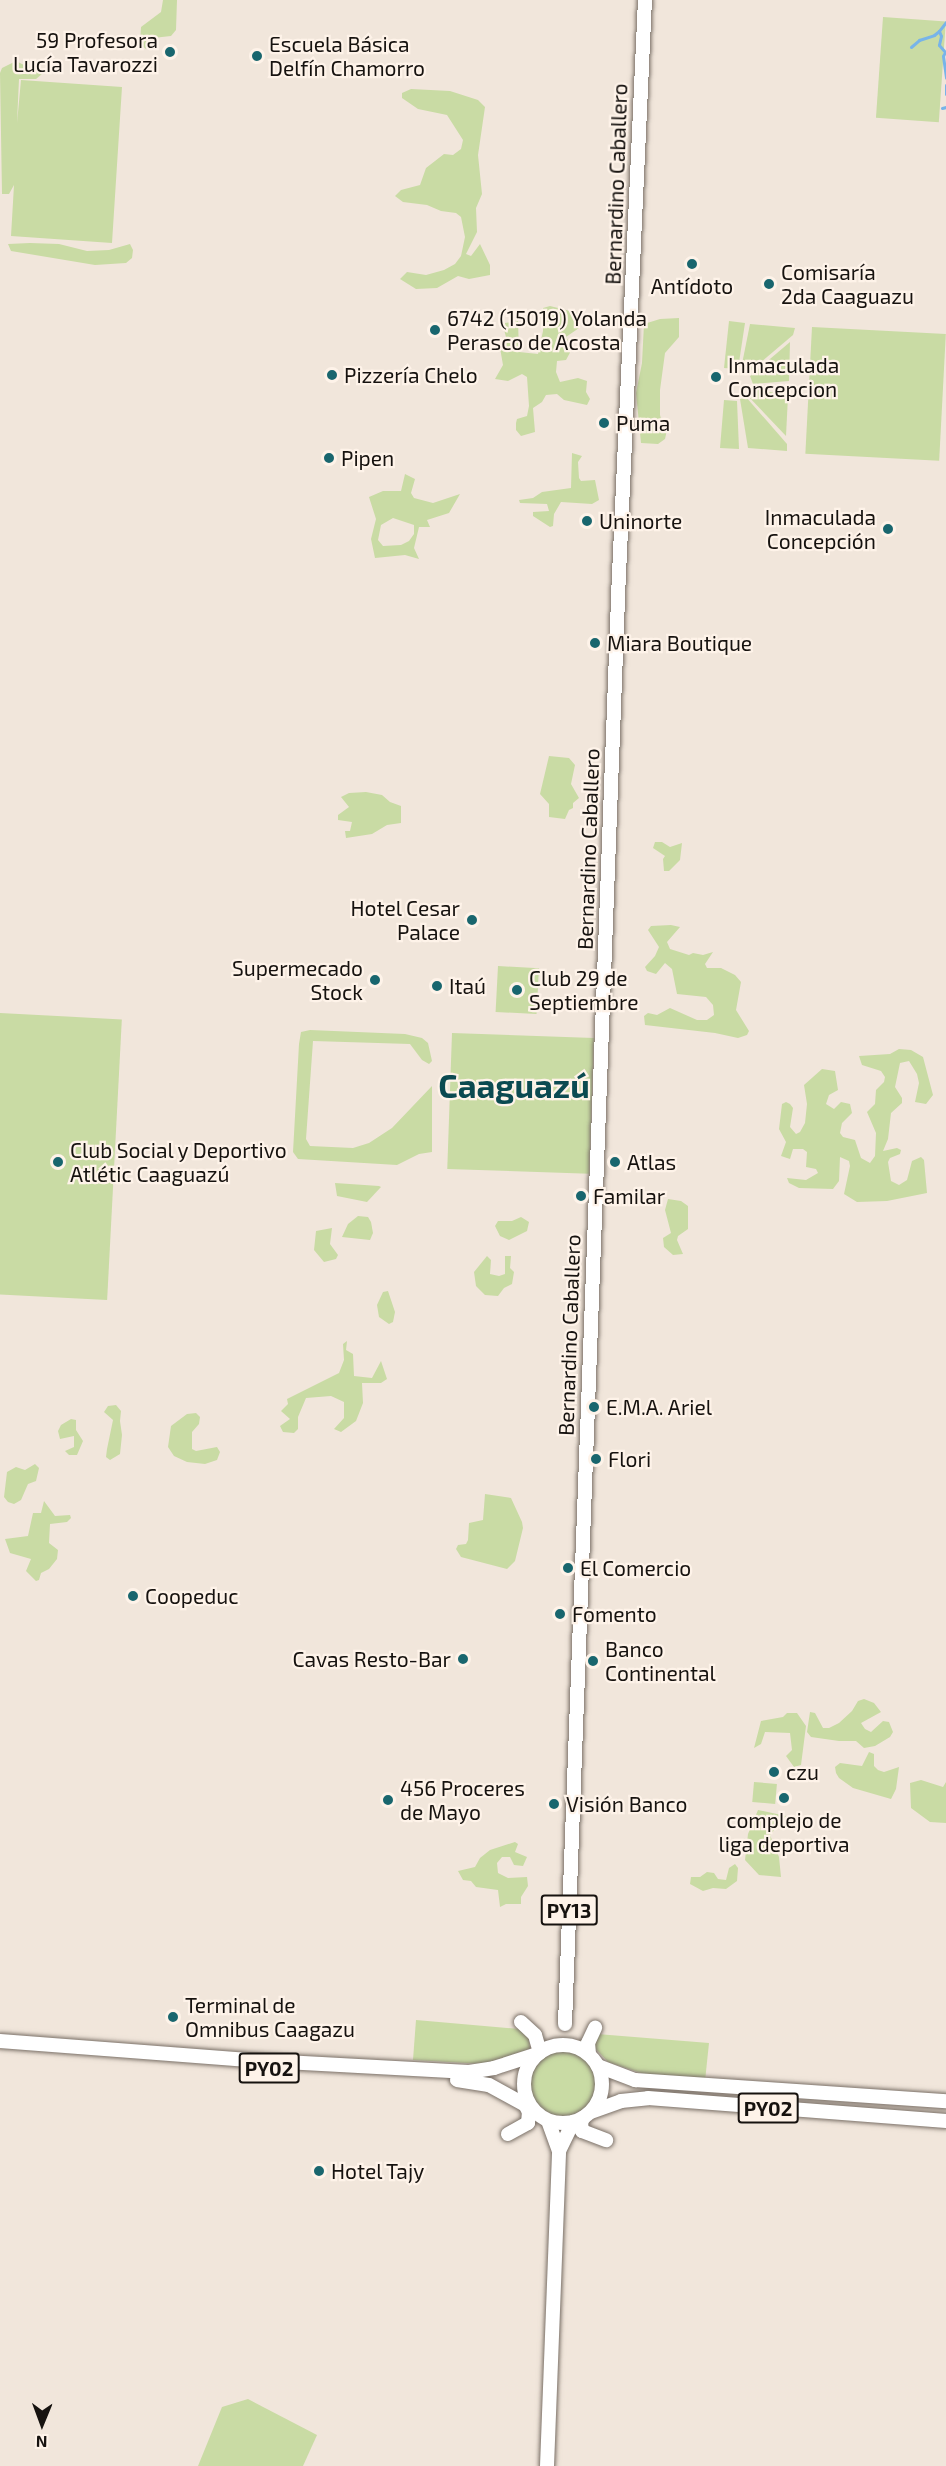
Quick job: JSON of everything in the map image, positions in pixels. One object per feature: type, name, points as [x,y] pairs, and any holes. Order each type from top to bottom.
[{"type":"main road","name":"Bernardino Caballero","points":[[565,2024],[619,574],[645,0]]},
{"type":"main road","points":[[521,2022],[535,2035],[540,2052]]},
{"type":"main road","points":[[508,2134],[528,2123],[529,2112],[523,2080],[528,2066],[565,2024],[598,2066],[602,2090],[560,2151]]},
{"type":"main road","points":[[587,2053],[594,2028]]},
{"type":"main road","name":"PY02","points":[[0,2041],[248,2060],[469,2072],[494,2068],[560,2045],[587,2053]]},
{"type":"main road","name":"PY02","points":[[0,2050],[472,2081],[489,2085],[528,2106],[548,2121],[583,2117],[621,2101],[648,2098],[946,2121]]},
{"type":"main road","name":"PY02","points":[[598,2066],[635,2080],[946,2101]]},
{"type":"main road","points":[[583,2117],[582,2131],[606,2140]]},
{"type":"main road","points":[[547,2466],[560,2151],[548,2121]]},
{"type":"green space","points":[[163,0],[177,0],[176,30],[171,36],[153,38],[146,49],[140,44],[141,27],[161,12]]},
{"type":"green space","points":[[883,17],[946,21],[939,122],[876,118]]},
{"type":"green space","points":[[16,61],[42,74],[36,79],[19,79],[17,123],[21,80],[122,87],[112,243],[11,236],[14,185],[9,194],[2,194],[0,73],[2,68]]},
{"type":"green space","points":[[411,89],[450,91],[478,100],[485,107],[478,155],[482,194],[476,208],[477,232],[466,254],[471,256],[480,244],[490,265],[490,275],[469,279],[458,276],[437,288],[416,289],[400,279],[407,272],[426,275],[455,264],[461,256],[465,237],[461,217],[456,213],[441,211],[427,205],[403,202],[395,196],[401,190],[420,185],[426,168],[444,154],[453,155],[461,149],[463,140],[447,115],[418,109],[402,98],[402,93]]},
{"type":"green space","points":[[8,244],[59,244],[87,251],[109,250],[130,244],[133,250],[132,258],[126,263],[95,265],[11,251]]},
{"type":"green space","points":[[550,306],[578,313],[579,328],[566,337],[573,347],[566,360],[557,361],[556,372],[560,382],[578,378],[587,381],[586,392],[590,399],[587,405],[564,400],[557,394],[546,395],[542,402],[533,408],[535,432],[521,436],[516,430],[516,423],[517,419],[527,416],[529,406],[527,377],[522,374],[508,381],[495,379],[503,365],[500,348],[506,337],[503,326],[505,323],[518,321],[519,352],[538,354],[543,331],[543,308]]},
{"type":"green space","points":[[679,318],[679,337],[665,353],[660,390],[660,415],[663,426],[667,430],[665,439],[658,444],[641,443],[636,393],[642,363],[644,324],[660,319]]},
{"type":"green space","points":[[729,321],[745,323],[738,369],[724,368]]},
{"type":"green space","points":[[750,324],[795,328],[793,335],[748,373],[741,369]]},
{"type":"green space","points":[[812,327],[946,334],[939,461],[805,454]]},
{"type":"green space","points":[[790,342],[789,381],[753,384],[750,376]]},
{"type":"green space","points":[[752,388],[788,396],[786,436],[747,395]]},
{"type":"green space","points":[[746,397],[787,444],[787,451],[748,448],[740,399]]},
{"type":"green space","points":[[724,400],[737,401],[739,449],[720,448]]},
{"type":"green space","points":[[572,453],[582,456],[578,462],[579,478],[581,481],[595,480],[599,500],[592,504],[561,502],[554,514],[553,526],[550,527],[533,516],[533,512],[549,511],[547,504],[520,503],[519,500],[533,498],[542,492],[571,488]]},
{"type":"green space","points":[[405,474],[415,479],[411,493],[414,498],[433,503],[460,494],[449,513],[427,520],[430,527],[419,527],[414,548],[419,559],[405,555],[375,558],[371,539],[376,519],[369,497],[383,491],[401,491]],"holes":[[[393,518],[414,525],[414,534],[409,541],[401,545],[383,546],[378,540],[381,525]]]},
{"type":"green space","points":[[549,756],[569,758],[575,765],[571,784],[579,798],[573,803],[573,808],[569,810],[565,819],[549,817],[549,804],[540,794]]},
{"type":"green space","points":[[366,792],[382,795],[390,802],[401,806],[401,823],[387,825],[372,834],[346,838],[345,831],[350,831],[352,822],[338,820],[338,815],[349,807],[341,797],[349,793]]},
{"type":"green space","points":[[655,842],[662,842],[670,847],[682,843],[680,860],[669,871],[664,871],[665,856],[653,848]]},
{"type":"green space","points":[[651,926],[680,927],[667,942],[670,949],[689,955],[713,952],[705,964],[707,968],[721,968],[735,975],[741,982],[736,1010],[749,1031],[747,1035],[738,1038],[645,1025],[644,1016],[648,1013],[657,1015],[670,1008],[697,1020],[707,1020],[714,1015],[713,1005],[706,997],[677,994],[672,969],[665,963],[656,974],[647,971],[645,967],[655,956],[659,947],[648,930]]},
{"type":"green space","name":"Club 29 de Septiembre","points":[[498,966],[539,968],[537,1014],[496,1012]]},
{"type":"green space","name":"Club Social y Deportivo Atlétic Caaguazú","points":[[0,1013],[122,1019],[107,1300],[0,1294]]},
{"type":"green space","points":[[310,1030],[405,1034],[422,1038],[428,1043],[432,1061],[429,1064],[422,1060],[410,1044],[313,1041],[306,1139],[310,1146],[353,1148],[369,1143],[392,1128],[432,1086],[432,1152],[419,1154],[397,1165],[298,1159],[293,1152],[299,1044],[301,1032]]},
{"type":"green space","points":[[452,1033],[594,1038],[589,1174],[447,1169]]},
{"type":"green space","points":[[899,1049],[911,1050],[923,1057],[933,1095],[926,1104],[915,1102],[919,1083],[917,1074],[909,1061],[900,1063],[895,1087],[902,1098],[902,1103],[891,1113],[888,1139],[883,1151],[897,1148],[901,1150],[900,1154],[890,1158],[888,1162],[891,1181],[899,1185],[907,1180],[912,1161],[921,1157],[924,1160],[927,1193],[887,1201],[857,1202],[844,1194],[850,1166],[849,1161],[840,1157],[839,1181],[833,1189],[799,1188],[789,1183],[787,1178],[806,1180],[818,1173],[816,1169],[806,1167],[807,1152],[803,1149],[793,1149],[790,1159],[781,1156],[786,1142],[779,1129],[782,1104],[786,1102],[793,1108],[790,1127],[796,1134],[800,1132],[805,1123],[807,1104],[804,1085],[822,1069],[835,1071],[838,1090],[829,1095],[826,1104],[834,1109],[841,1102],[850,1104],[852,1113],[842,1123],[840,1133],[843,1137],[855,1140],[861,1158],[870,1163],[875,1156],[876,1133],[867,1112],[875,1104],[876,1090],[884,1082],[885,1077],[881,1071],[862,1065],[859,1056],[890,1054]]},
{"type":"green space","points":[[335,1183],[381,1187],[367,1202],[337,1196]]},
{"type":"green space","points":[[668,1199],[681,1201],[688,1206],[688,1229],[678,1236],[677,1240],[683,1254],[673,1255],[664,1247],[663,1238],[671,1233],[665,1210]]},
{"type":"green space","points":[[358,1216],[368,1217],[371,1222],[373,1233],[370,1240],[342,1237],[348,1224]]},
{"type":"green space","points":[[521,1217],[529,1222],[527,1231],[509,1240],[500,1236],[495,1226],[498,1221],[512,1221]]},
{"type":"green space","points":[[332,1228],[330,1244],[338,1255],[336,1259],[324,1262],[314,1250],[316,1231]]},
{"type":"green space","points":[[487,1256],[491,1260],[490,1274],[499,1276],[505,1274],[505,1256],[511,1256],[510,1268],[514,1272],[512,1284],[504,1288],[498,1296],[485,1295],[476,1286],[474,1272]]},
{"type":"green space","points":[[388,1291],[395,1312],[393,1322],[389,1324],[379,1317],[377,1305],[383,1292]]},
{"type":"green space","points":[[347,1341],[346,1350],[353,1354],[354,1376],[372,1378],[381,1361],[387,1379],[381,1383],[362,1383],[363,1403],[356,1421],[341,1432],[334,1429],[344,1418],[344,1402],[331,1396],[306,1398],[298,1417],[298,1429],[294,1433],[283,1432],[280,1426],[290,1419],[281,1411],[288,1404],[287,1399],[339,1373],[344,1360],[343,1344]]},
{"type":"green space","points":[[116,1405],[121,1411],[120,1454],[110,1460],[106,1457],[113,1420],[104,1412],[108,1406]]},
{"type":"green space","points":[[196,1413],[200,1417],[199,1424],[192,1432],[192,1449],[196,1451],[217,1447],[220,1452],[217,1460],[205,1464],[187,1462],[174,1456],[168,1447],[171,1426],[187,1414]]},
{"type":"green space","points":[[71,1419],[76,1420],[76,1430],[83,1441],[77,1455],[69,1455],[65,1451],[74,1447],[74,1436],[60,1439],[58,1431],[61,1425]]},
{"type":"green space","points":[[35,1464],[39,1468],[36,1481],[28,1484],[21,1500],[14,1504],[8,1502],[4,1497],[7,1472],[16,1467],[25,1470]]},
{"type":"green space","points":[[485,1494],[511,1498],[522,1522],[523,1528],[515,1561],[507,1569],[461,1557],[456,1549],[458,1545],[466,1544],[468,1540],[469,1523],[483,1520]]},
{"type":"green space","points":[[44,1501],[55,1516],[70,1515],[71,1518],[67,1522],[50,1524],[49,1543],[58,1550],[57,1559],[49,1569],[41,1573],[39,1580],[36,1581],[26,1571],[31,1559],[10,1553],[5,1539],[28,1536],[33,1513],[41,1513]]},
{"type":"green space","points":[[864,1699],[874,1703],[881,1712],[861,1723],[865,1729],[871,1732],[883,1721],[889,1722],[893,1732],[890,1737],[875,1746],[864,1748],[856,1741],[811,1737],[807,1732],[810,1712],[815,1713],[823,1728],[829,1728],[839,1723],[852,1711],[858,1701]]},
{"type":"green space","points":[[787,1713],[797,1713],[806,1726],[801,1765],[794,1767],[786,1756],[792,1750],[790,1733],[765,1732],[761,1744],[754,1748],[761,1721],[783,1717]]},
{"type":"green space","points":[[869,1752],[874,1754],[874,1766],[878,1770],[884,1772],[899,1767],[896,1789],[891,1799],[853,1788],[836,1773],[835,1767],[840,1763],[862,1766]]},
{"type":"green space","points":[[921,1780],[943,1787],[946,1782],[946,1823],[930,1822],[911,1808],[910,1783]]},
{"type":"green space","points":[[754,1782],[777,1784],[775,1804],[752,1802]]},
{"type":"green space","points":[[758,1810],[786,1816],[770,1835],[779,1857],[781,1877],[759,1875],[745,1860],[748,1834]]},
{"type":"green space","points":[[515,1842],[518,1844],[515,1852],[527,1857],[523,1866],[514,1865],[510,1857],[502,1857],[497,1863],[498,1873],[508,1878],[527,1877],[528,1886],[521,1897],[521,1904],[506,1904],[500,1907],[498,1890],[476,1887],[471,1881],[463,1880],[458,1871],[475,1867],[480,1858],[490,1850]]},
{"type":"green space","points":[[735,1864],[738,1868],[737,1881],[726,1889],[713,1888],[703,1891],[690,1884],[691,1877],[700,1877],[707,1872],[714,1873],[718,1879],[726,1880],[729,1868]]},
{"type":"green space","points":[[416,2020],[520,2029],[529,2038],[530,2049],[483,2064],[413,2060]]},
{"type":"green space","points":[[597,2034],[709,2043],[705,2081],[650,2076],[608,2062],[593,2046]]},
{"type":"green space","points":[[563,2050],[576,2052],[591,2065],[596,2083],[594,2096],[581,2111],[563,2116],[550,2114],[535,2101],[530,2083],[532,2070],[545,2055]]},
{"type":"green space","points":[[248,2399],[317,2435],[303,2466],[198,2466],[222,2407]]},
{"type":"waterway","points":[[946,22],[939,31],[941,36],[939,45],[945,52],[943,56],[946,78]]},
{"type":"waterway","points":[[911,47],[919,40],[939,31]]},
{"type":"waterway","points":[[946,85],[946,94]]},
{"type":"waterway","points":[[942,108],[946,107]]},
{"type":"place","name":"59 Profesora Lucía Tavarozzi","points":[[170,52]]},
{"type":"place","name":"Escuela Básica Delfín Chamorro","points":[[257,56]]},
{"type":"place","name":"Antídoto","points":[[692,264]]},
{"type":"place","name":"Comisaría 2da Caaguazu","points":[[769,284]]},
{"type":"place","name":"6742 (15019) Yolanda Perasco de Acosta","points":[[435,330]]},
{"type":"place","name":"Pizzería Chelo","points":[[332,375]]},
{"type":"place","name":"Inmaculada Concepcion","points":[[716,377]]},
{"type":"place","name":"Puma","points":[[604,423]]},
{"type":"place","name":"Pipen","points":[[329,458]]},
{"type":"place","name":"Uninorte","points":[[587,521]]},
{"type":"place","name":"Inmaculada Concepción","points":[[888,529]]},
{"type":"place","name":"Miara Boutique","points":[[595,643]]},
{"type":"place","name":"Hotel Cesar Palace","points":[[472,920]]},
{"type":"place","name":"Supermecado Stock","points":[[375,980]]},
{"type":"place","name":"Itaú","points":[[437,986]]},
{"type":"place","name":"Club 29 de Septiembre","points":[[517,990]]},
{"type":"place","name":"Club Social y Deportivo Atlétic Caaguazú","points":[[58,1162]]},
{"type":"place","name":"Atlas","points":[[615,1162]]},
{"type":"place","name":"Familar","points":[[581,1196]]},
{"type":"place","name":"E.M.A. Ariel","points":[[594,1407]]},
{"type":"place","name":"Flori","points":[[596,1459]]},
{"type":"place","name":"El Comercio","points":[[568,1568]]},
{"type":"place","name":"Coopeduc","points":[[133,1596]]},
{"type":"place","name":"Fomento","points":[[560,1614]]},
{"type":"place","name":"Cavas Resto-Bar","points":[[463,1659]]},
{"type":"place","name":"Banco Continental","points":[[593,1661]]},
{"type":"place","name":"czu","points":[[774,1772]]},
{"type":"place","name":"complejo de liga deportiva","points":[[784,1798]]},
{"type":"place","name":"456 Proceres de Mayo","points":[[388,1800]]},
{"type":"place","name":"Visión Banco","points":[[554,1804]]},
{"type":"place","name":"Terminal de Omnibus Caagazu","points":[[173,2017]]},
{"type":"place","name":"Hotel Tajy","points":[[319,2171]]},
{"type":"district","name":"Caaguazú","points":[[514,1086]]}]
